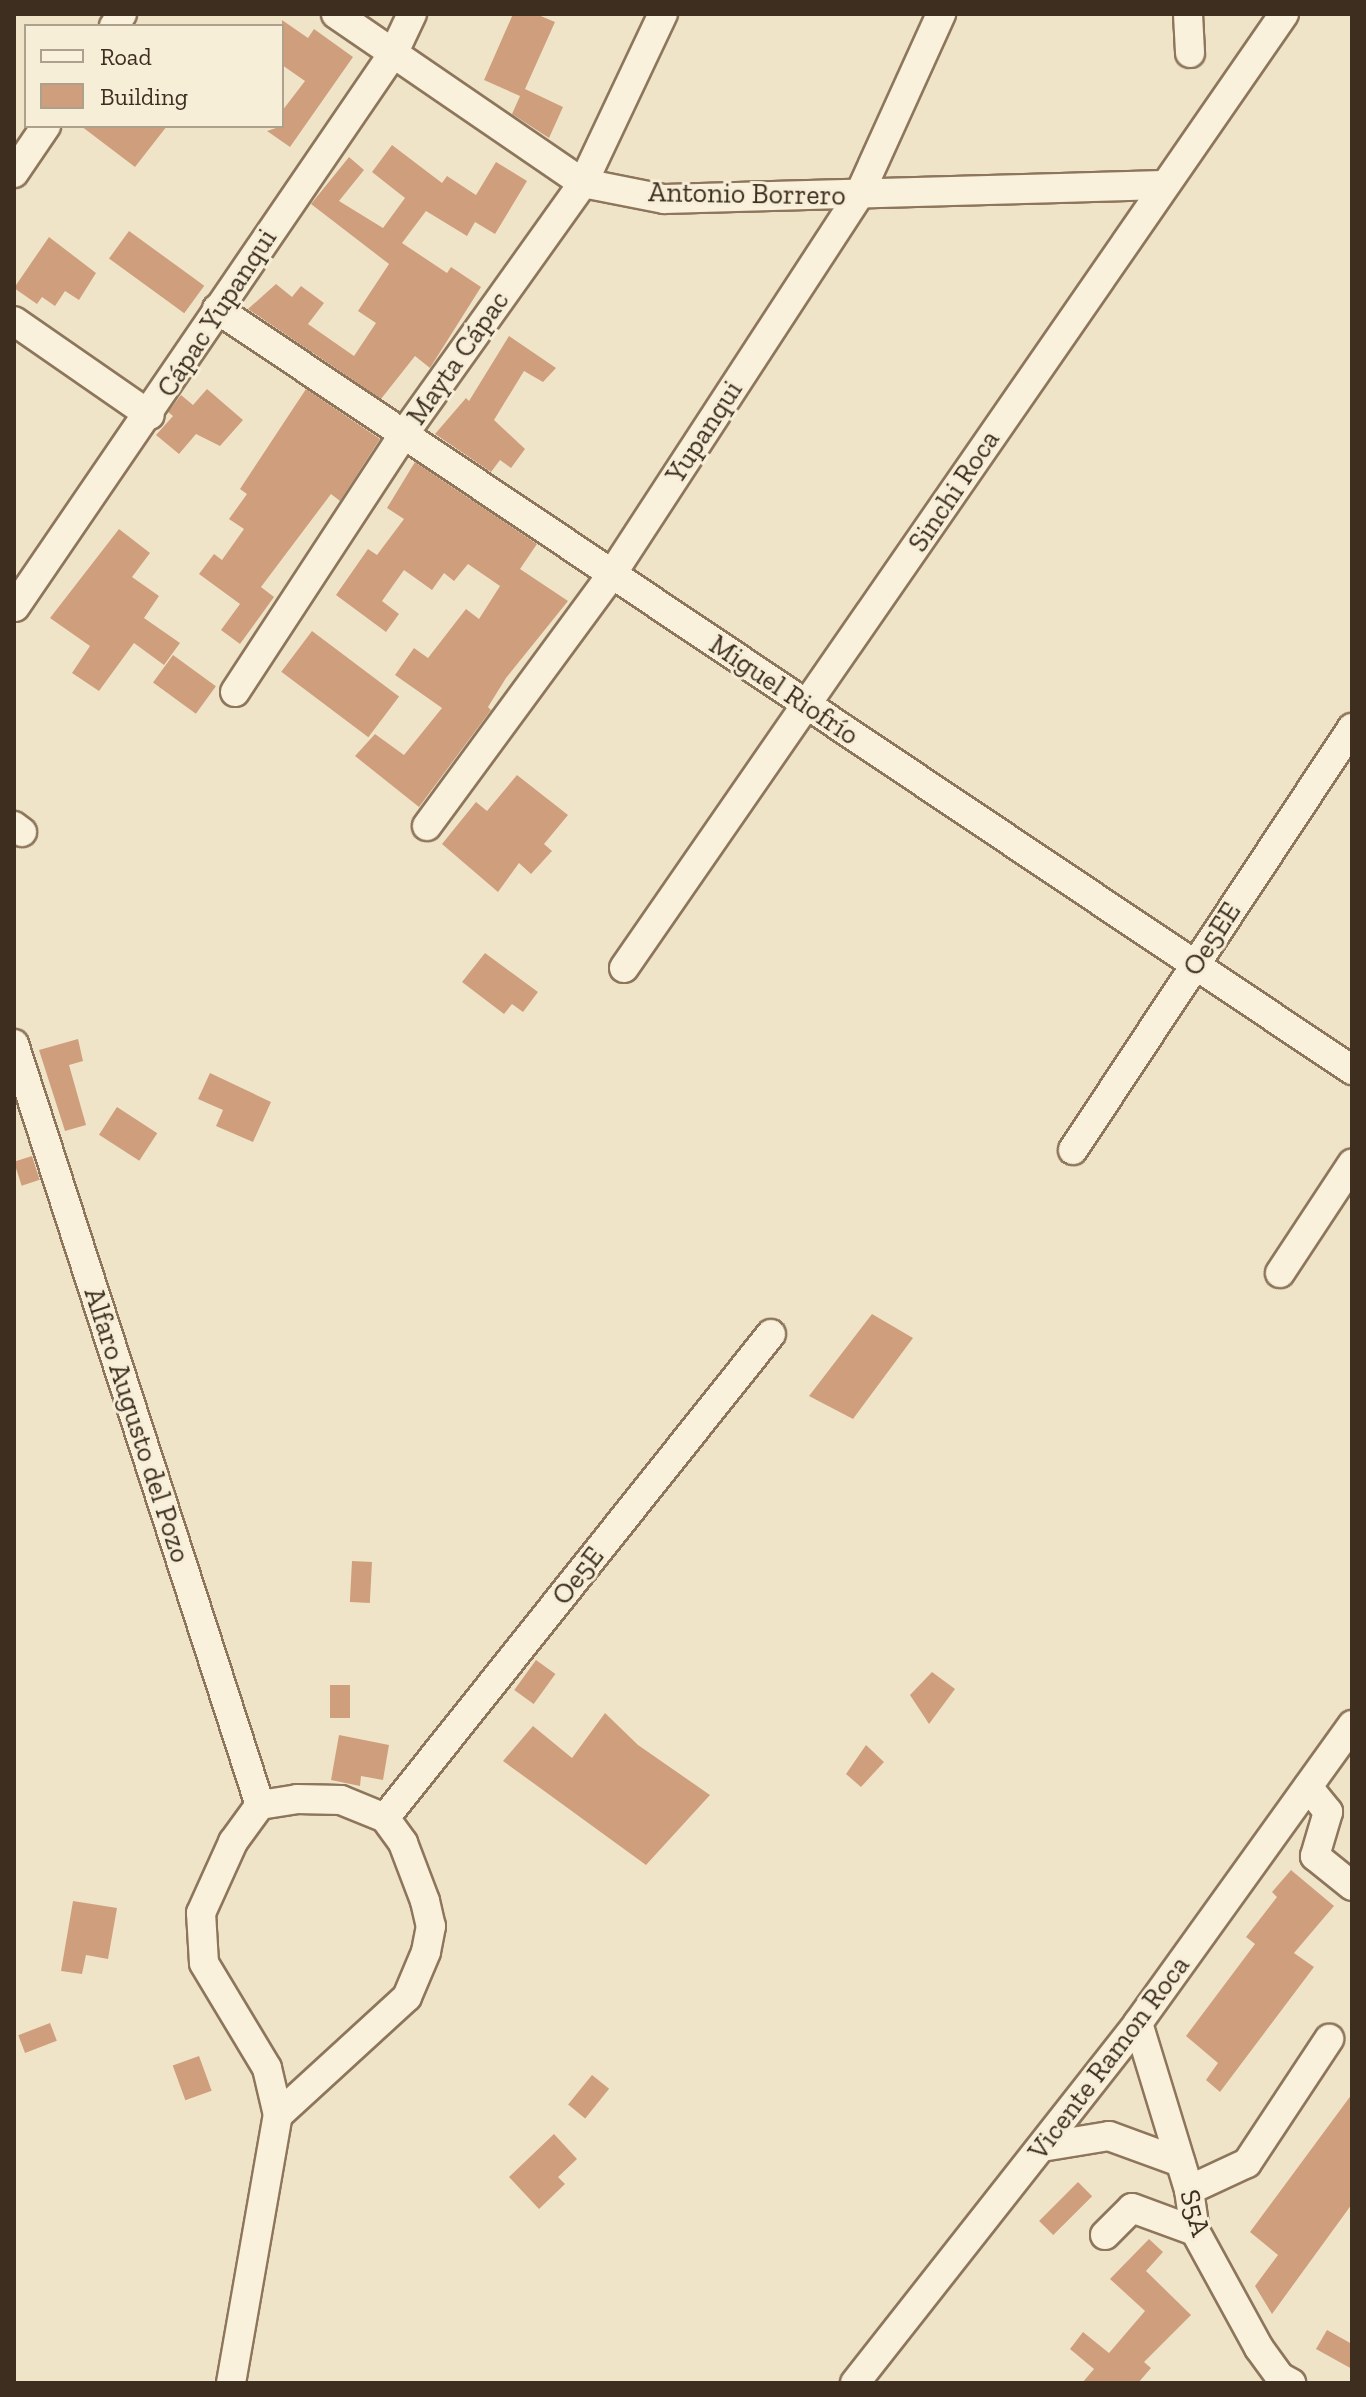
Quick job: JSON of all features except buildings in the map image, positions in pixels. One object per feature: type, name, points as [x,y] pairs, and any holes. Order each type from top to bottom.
[{"type":"street","name":"Antonio Borrero","points":[[336,14],[583,183],[664,199],[1163,185]]},
{"type":"street","name":"Cápac Yupanqui","points":[[15,607],[150,415],[217,309],[394,52],[412,14]]},
{"type":"street","name":"Mayta Cápac","points":[[235,692],[404,434],[583,183],[663,14]]},
{"type":"street","name":"Yupanqui","points":[[427,826],[612,574],[859,195],[941,14]]},
{"type":"street","points":[[1188,14],[1190,53]]},
{"type":"street","name":"Sinchi Roca","points":[[624,968],[1284,14]]},
{"type":"street","points":[[14,173],[45,128]]},
{"type":"street","name":"Miguel Riofrío","points":[[217,309],[1352,1070]]},
{"type":"street","points":[[14,321],[150,415]]},
{"type":"street","name":"Oe5EE","points":[[1073,1150],[1352,728]]},
{"type":"street","name":"Alfaro Augusto del Pozo","points":[[16,1056],[260,1805]]},
{"type":"street","points":[[1280,1273],[1352,1164]]},
{"type":"street","name":"Oe5E","points":[[385,1818],[771,1334]]},
{"type":"street","name":"Vicente Ramon Roca","points":[[855,2383],[1138,2023],[1352,1725]]},
{"type":"street","points":[[1308,1787],[1328,1812],[1315,1856],[1352,1886]]},
{"type":"street","points":[[231,2383],[278,2115],[267,2068],[204,1963],[200,1942],[201,1913],[211,1885],[260,1805],[321,1797],[385,1818],[403,1843],[431,1926],[426,1952],[407,1997],[278,2115]]},
{"type":"street","name":"S5A","points":[[1138,2023],[1189,2190],[1195,2231],[1259,2348],[1280,2377],[1291,2383]]},
{"type":"street","points":[[1189,2190],[1235,2173],[1247,2163],[1329,2039]]},
{"type":"street","points":[[1042,2147],[1109,2136],[1139,2143],[1180,2162]]},
{"type":"street","points":[[1105,2235],[1132,2208],[1195,2231]]}]
